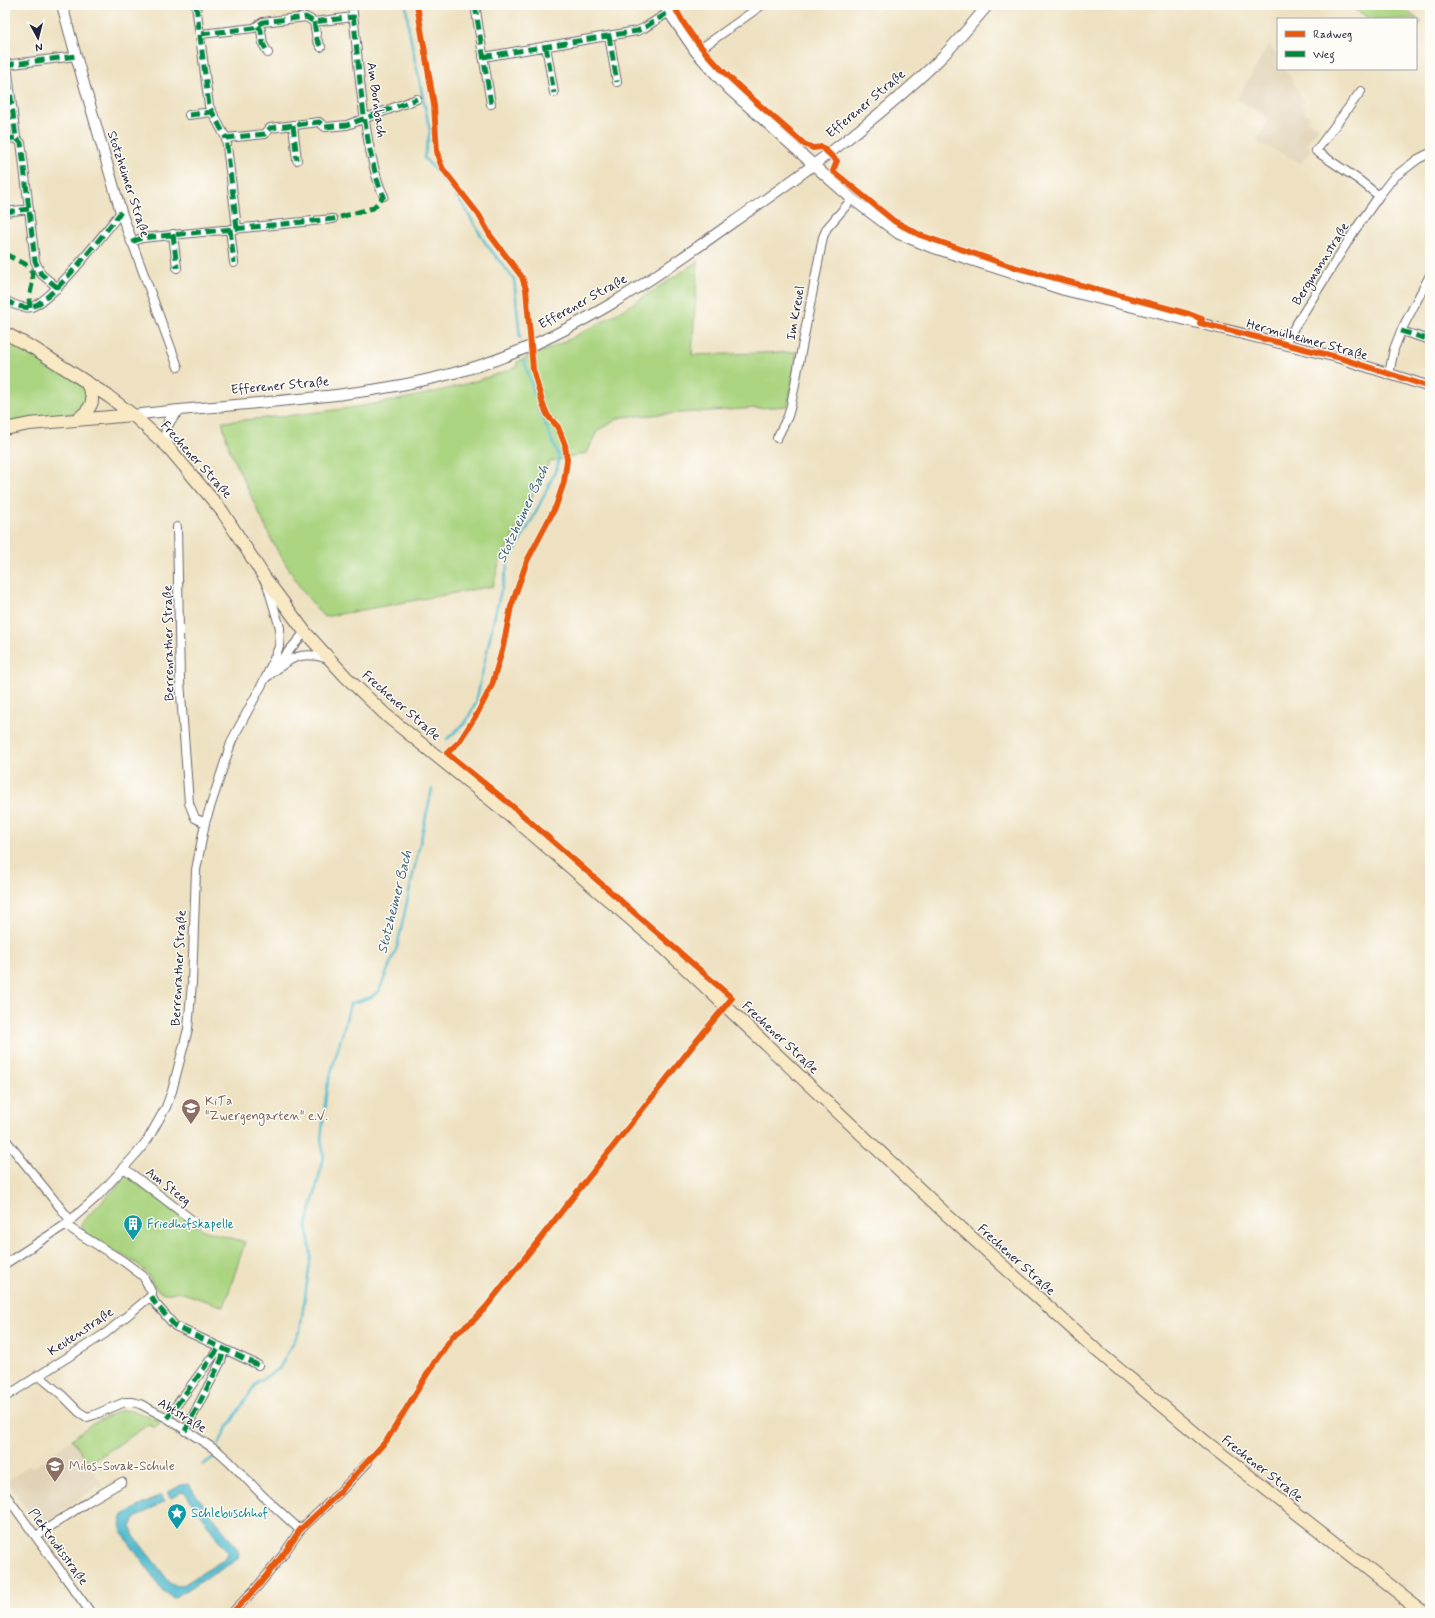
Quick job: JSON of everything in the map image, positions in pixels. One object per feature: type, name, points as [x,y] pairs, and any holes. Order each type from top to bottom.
[{"type":"main road","name":"Frechener Straße","points":[[5,333],[35,349],[108,396],[133,415],[168,447],[222,510],[265,578],[305,632],[328,659],[387,716],[523,826],[664,948],[947,1215],[1096,1350],[1206,1442],[1424,1613]]},
{"type":"main road","points":[[78,419],[87,412],[92,404],[92,394],[86,382]]},
{"type":"main road","name":"Efferener Straße","points":[[5,430],[29,424],[133,415]]},
{"type":"street","name":"Stotzheimer Straße","points":[[62,5],[121,212],[178,367]]},
{"type":"street","points":[[196,5],[201,34],[206,90],[212,112],[226,138],[234,229],[234,263]]},
{"type":"street","name":"Am Bornbach","points":[[352,5],[365,119],[376,177],[384,196]]},
{"type":"street","points":[[475,5],[491,104]]},
{"type":"street","points":[[696,52],[762,5]]},
{"type":"street","name":"Efferener Straße","points":[[133,415],[363,392],[412,383],[469,369],[508,356],[564,331],[664,271],[814,165],[899,96],[951,48],[988,5]]},
{"type":"street","points":[[483,57],[609,36],[644,28],[667,8]]},
{"type":"street","name":"Hermülheimer Straße","points":[[667,8],[696,52],[728,88],[852,199],[899,234],[928,246],[1087,297],[1337,357],[1430,387]]},
{"type":"street","points":[[201,34],[254,28],[263,22],[306,17],[314,22],[353,18]]},
{"type":"street","points":[[314,22],[317,40],[321,47]]},
{"type":"street","points":[[258,26],[261,30],[263,44],[268,53]]},
{"type":"street","points":[[609,36],[617,82]]},
{"type":"street","points":[[546,46],[554,93]]},
{"type":"street","points":[[58,288],[41,274],[35,261],[21,143],[16,138],[6,65],[76,56]]},
{"type":"street","points":[[1361,91],[1316,151],[1358,180],[1378,196]]},
{"type":"street","points":[[226,138],[265,134],[270,128],[319,122],[325,127],[347,125],[417,99]]},
{"type":"street","points":[[189,115],[212,112]]},
{"type":"street","points":[[293,125],[297,160]]},
{"type":"street","points":[[5,139],[16,138]]},
{"type":"street","name":"Bergmannstraße","points":[[1284,344],[1378,196],[1393,178],[1418,159],[1430,153]]},
{"type":"street","name":"Im Kreuel","points":[[777,438],[788,416],[791,405],[823,237],[827,228],[852,199]]},
{"type":"street","points":[[5,212],[29,209]]},
{"type":"street","points":[[5,300],[16,306],[30,308],[58,288],[121,212]]},
{"type":"street","points":[[132,242],[142,238],[173,234],[333,219]]},
{"type":"street","points":[[173,234],[177,268]]},
{"type":"street","points":[[1389,374],[1394,349],[1401,331],[1430,275]]},
{"type":"street","points":[[1401,331],[1430,340]]},
{"type":"street","points":[[168,447],[166,425],[171,417],[179,410]]},
{"type":"street","name":"Berrenrather Straße","points":[[177,527],[180,681],[189,802],[194,818],[205,823]]},
{"type":"street","name":"Berrenrather Straße","points":[[5,1264],[68,1223],[97,1197],[148,1139],[166,1107],[184,1050],[188,1029],[192,983],[196,870],[205,823],[232,740],[266,677],[279,647],[280,628],[265,578]]},
{"type":"street","name":"Berrenrather Straße","points":[[266,677],[305,632]]},
{"type":"street","name":"Berrenrather Straße","points":[[266,677],[290,659],[299,655],[317,655],[328,659]]},
{"type":"street","points":[[5,1139],[68,1223],[143,1276],[152,1293],[151,1296],[155,1303],[174,1326],[258,1365]]},
{"type":"street","name":"Am Steeg","points":[[124,1168],[197,1224]]},
{"type":"street","name":"Keutenstraße","points":[[5,1396],[38,1374],[106,1333],[151,1296]]},
{"type":"street","points":[[167,1418],[222,1349]]},
{"type":"street","points":[[185,1431],[220,1361],[222,1349]]},
{"type":"street","name":"Abtstraße","points":[[38,1374],[62,1395],[78,1412],[87,1416],[94,1415],[125,1402],[132,1402],[140,1404],[167,1418],[219,1452],[300,1530]]},
{"type":"street","points":[[232,1613],[274,1566],[300,1530],[339,1493],[368,1462]]},
{"type":"street","points":[[36,1536],[89,1501],[122,1482]]},
{"type":"street","name":"Plektrudisstraße","points":[[5,1494],[91,1613]]},
{"type":"shaded area","points":[[1269,44],[1277,56],[1277,70],[1286,70],[1305,102],[1301,104],[1310,119],[1307,121],[1319,128],[1306,145],[1311,149],[1301,163],[1257,142],[1269,118],[1237,99]]},
{"type":"shaded area","name":"Milos-Sovak-Schule","points":[[72,1439],[104,1487],[101,1489],[99,1486],[60,1511],[60,1515],[43,1526],[38,1525],[7,1481],[30,1465],[32,1469]]},
{"type":"green space","points":[[1347,5],[1397,5],[1416,18],[1369,18]]},
{"type":"green space","points":[[1417,19],[1422,22],[1417,27]]},
{"type":"green space","points":[[698,261],[692,355],[797,352],[788,406],[621,417],[597,431],[587,453],[549,462],[499,564],[493,586],[324,617],[301,589],[273,543],[230,451],[222,422],[297,415],[371,405],[445,390],[517,367],[517,362],[565,341],[611,317]]},
{"type":"green space","points":[[5,339],[51,364],[75,380],[83,388],[87,395],[86,407],[77,413],[5,423]]},
{"type":"green space","points":[[127,1176],[203,1230],[245,1242],[224,1307],[177,1291],[173,1293],[163,1293],[159,1291],[147,1273],[136,1263],[100,1244],[83,1231],[81,1223]]},
{"type":"green space","points":[[120,1410],[134,1411],[161,1421],[156,1428],[148,1425],[89,1464],[72,1439],[90,1425]]},
{"type":"water","points":[[188,1484],[237,1548],[239,1554],[238,1559],[174,1598],[163,1591],[122,1533],[120,1524],[123,1515],[161,1495],[165,1501],[135,1518],[131,1527],[134,1536],[171,1584],[177,1586],[183,1585],[225,1559],[227,1552],[183,1491],[171,1498],[167,1493],[181,1485]]},
{"type":"waterway","name":"Stotzheimer Bach","points":[[406,5],[409,31],[430,131],[424,158],[443,178],[463,205],[486,244],[514,279],[520,338]]},
{"type":"waterway","name":"Stotzheimer Bach","points":[[447,739],[466,722],[476,702],[496,610],[509,561],[534,516],[557,468],[559,457],[541,414],[524,361]]},
{"type":"waterway","name":"Stotzheimer Bach","points":[[219,1445],[224,1433],[257,1382],[279,1369],[300,1330],[311,1256],[307,1224],[324,1157],[321,1139],[327,1087],[350,1004],[371,997],[379,991],[397,947],[432,789]]},
{"type":"waterway","name":"Stotzheimer Bach","points":[[203,1465],[216,1455]]},
{"type":"marked path","points":[[196,5],[209,106],[226,138]]},
{"type":"marked path","points":[[132,242],[142,238],[333,219],[373,208],[384,196],[379,185],[370,150],[361,96],[352,5]]},
{"type":"marked path","points":[[475,5],[491,104]]},
{"type":"marked path","points":[[483,57],[637,31],[669,12]]},
{"type":"marked path","points":[[201,34],[254,28],[263,22],[306,17],[314,22],[353,17]]},
{"type":"marked path","points":[[314,22],[317,40],[321,47]]},
{"type":"marked path","points":[[258,26],[261,30],[263,44],[268,53]]},
{"type":"marked path","points":[[609,36],[617,82]]},
{"type":"marked path","points":[[546,46],[554,93]]},
{"type":"marked path","points":[[5,65],[76,56]]},
{"type":"marked path","points":[[7,65],[16,138],[21,143],[35,261],[41,274],[58,288]]},
{"type":"marked path","points":[[237,228],[226,138],[265,134],[270,128],[319,122],[325,127],[347,125],[417,99]]},
{"type":"marked path","points":[[189,115],[212,112]]},
{"type":"marked path","points":[[293,125],[297,160]]},
{"type":"marked path","points":[[5,139],[16,138]]},
{"type":"marked path","points":[[5,212],[29,209]]},
{"type":"marked path","points":[[5,300],[21,307],[31,307],[52,293],[91,250],[121,212]]},
{"type":"marked path","points":[[230,229],[234,263]]},
{"type":"marked path","points":[[173,234],[177,268]]},
{"type":"marked path","points":[[5,254],[25,264],[32,272],[33,280],[29,298],[30,308]]},
{"type":"marked path","points":[[1401,331],[1430,340]]},
{"type":"marked path","points":[[151,1296],[155,1303],[175,1326],[258,1365]]},
{"type":"marked path","points":[[167,1418],[219,1348]]},
{"type":"marked path","points":[[185,1431],[221,1361],[224,1350]]},
{"type":"cycle path","points":[[232,1613],[257,1587],[283,1555],[300,1530],[339,1493],[387,1440],[434,1363],[453,1336],[474,1320],[486,1307],[732,998],[510,804],[447,753],[459,742],[477,714],[492,685],[503,647],[511,607],[527,561],[556,506],[564,482],[567,460],[565,445],[558,427],[548,416],[543,405],[533,369],[526,289],[522,277],[490,235],[479,215],[443,169],[439,160],[434,105],[417,5]]},
{"type":"cycle path","points":[[674,5],[684,24],[698,43],[714,62],[750,97],[804,144],[813,148],[822,147],[837,161],[833,171],[894,221],[920,235],[1010,266],[1189,314],[1202,319],[1200,323],[1337,357],[1430,387]]},
{"type":"place","name":"KiTa \"Zwergengarten\" e.V.","points":[[191,1125]]},
{"type":"place","name":"Friedhofskapelle","points":[[133,1241]]},
{"type":"place","name":"Milos-Sovak-Schule","points":[[55,1483]]},
{"type":"place","name":"Schlebuschhof","points":[[177,1530]]}]
